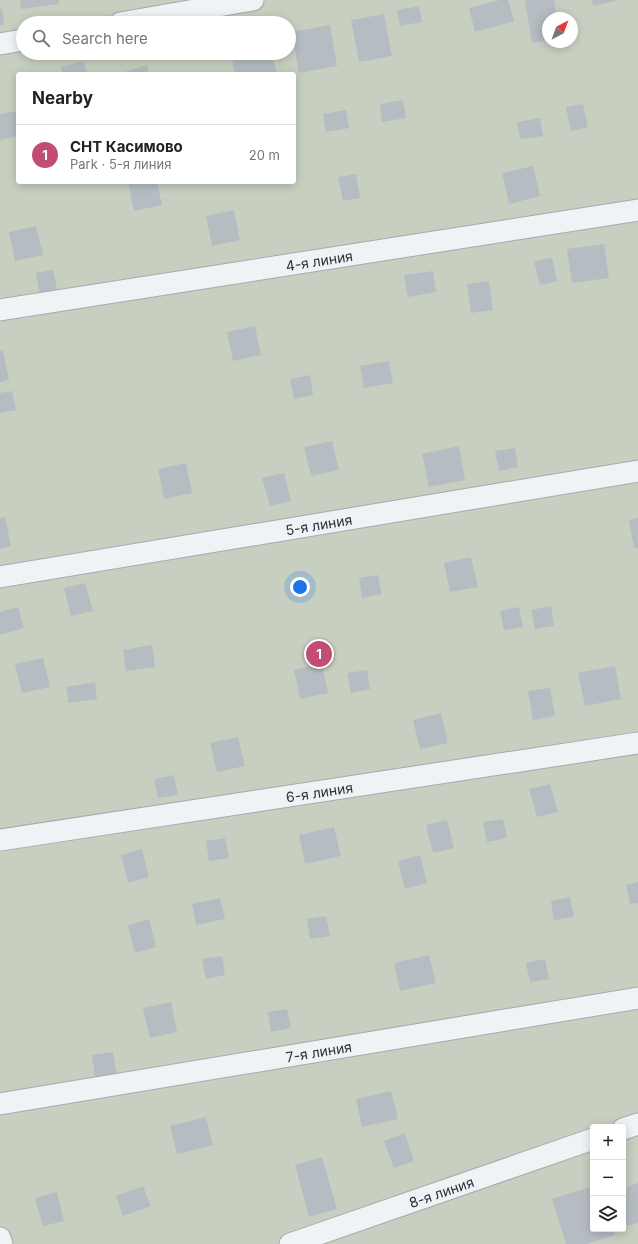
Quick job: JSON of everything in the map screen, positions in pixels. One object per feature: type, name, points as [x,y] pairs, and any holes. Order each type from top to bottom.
[{"type":"street","points":[[160,16],[253,0]]},
{"type":"street","points":[[0,44],[16,41]]},
{"type":"street","name":"4-я линия","points":[[0,310],[638,210]]},
{"type":"street","name":"5-я линия","points":[[0,577],[638,470]]},
{"type":"street","name":"6-я линия","points":[[0,840],[638,742]]},
{"type":"street","name":"7-я линия","points":[[0,1104],[638,998]]},
{"type":"street","points":[[626,1128],[638,1124]]},
{"type":"street","name":"8-я линия","points":[[290,1244],[590,1140]]},
{"type":"street","points":[[0,1238],[2,1244]]},
{"type":"green space","points":[[0,0],[638,0],[638,1244],[0,1244]]},
{"type":"building","points":[[20,0],[59,0],[59,4],[21,9]]},
{"type":"building","points":[[500,0],[508,0],[514,21],[475,32],[469,8]]},
{"type":"building","points":[[554,0],[556,12],[542,12],[542,41],[532,43],[525,1]]},
{"type":"building","points":[[592,0],[615,0],[615,1],[593,6]]},
{"type":"building","points":[[419,6],[422,22],[400,26],[397,10]]},
{"type":"building","points":[[0,9],[2,9],[4,25],[0,25]]},
{"type":"building","points":[[384,14],[392,56],[359,62],[351,20]]},
{"type":"building","points":[[330,25],[337,66],[299,73],[296,55],[296,31]]},
{"type":"building","points":[[232,60],[274,60],[277,72],[235,72]]},
{"type":"building","points":[[84,61],[87,72],[62,72],[61,67]]},
{"type":"building","points":[[147,65],[149,72],[124,72]]},
{"type":"building","points":[[403,100],[406,118],[382,122],[380,104]]},
{"type":"building","points":[[583,104],[588,127],[571,131],[566,107]]},
{"type":"building","points":[[346,110],[349,128],[326,132],[323,114]]},
{"type":"building","points":[[16,111],[16,136],[0,140],[0,114]]},
{"type":"building","points":[[540,118],[543,136],[520,139],[517,122]]},
{"type":"building","points":[[533,166],[540,196],[509,204],[502,173]]},
{"type":"building","points":[[356,174],[360,198],[343,201],[338,177]]},
{"type":"building","points":[[128,184],[157,184],[162,205],[134,211]]},
{"type":"building","points":[[234,210],[240,240],[212,246],[206,216]]},
{"type":"building","points":[[36,226],[43,255],[15,261],[9,232]]},
{"type":"building","points":[[604,244],[609,278],[572,283],[567,249]]},
{"type":"building","points":[[552,258],[557,281],[540,285],[534,261]]},
{"type":"building","points":[[53,270],[58,293],[40,297],[36,273]]},
{"type":"building","points":[[433,271],[436,292],[408,297],[404,275]]},
{"type":"building","points":[[489,281],[493,310],[471,313],[467,284]]},
{"type":"building","points":[[255,326],[261,355],[233,361],[227,332]]},
{"type":"building","points":[[3,350],[9,380],[0,382],[0,351]]},
{"type":"building","points":[[389,361],[393,383],[364,388],[360,366]]},
{"type":"building","points":[[310,375],[313,395],[294,399],[290,379]]},
{"type":"building","points":[[12,391],[16,410],[0,413],[0,393]]},
{"type":"building","points":[[332,441],[339,470],[311,476],[304,447]]},
{"type":"building","points":[[459,446],[465,480],[429,487],[422,454]]},
{"type":"building","points":[[515,448],[518,467],[499,471],[495,451]]},
{"type":"building","points":[[186,463],[192,493],[164,499],[158,469]]},
{"type":"building","points":[[284,473],[291,501],[270,506],[262,478]]},
{"type":"building","points":[[5,517],[11,546],[0,549],[0,518]]},
{"type":"building","points":[[638,518],[638,548],[634,548],[629,520]]},
{"type":"building","points":[[471,557],[478,587],[450,592],[444,563]]},
{"type":"building","points":[[378,575],[382,594],[362,598],[359,578]]},
{"type":"building","points":[[85,583],[93,611],[71,616],[64,588]]},
{"type":"building","points":[[551,606],[554,626],[535,629],[531,610]]},
{"type":"building","points":[[18,607],[24,628],[0,635],[0,612]]},
{"type":"building","points":[[519,607],[523,627],[504,630],[500,611]]},
{"type":"building","points":[[152,645],[155,667],[126,671],[123,650]]},
{"type":"building","points":[[43,658],[50,687],[22,693],[15,664]]},
{"type":"building","points":[[322,664],[328,693],[300,699],[294,670]]},
{"type":"building","points":[[615,666],[621,699],[585,706],[578,673]]},
{"type":"building","points":[[367,670],[370,689],[351,693],[347,673]]},
{"type":"building","points":[[95,682],[97,699],[69,703],[66,687]]},
{"type":"building","points":[[550,688],[555,716],[533,720],[528,691]]},
{"type":"building","points":[[441,713],[448,743],[420,749],[413,720]]},
{"type":"building","points":[[238,737],[245,766],[217,772],[210,743]]},
{"type":"building","points":[[174,775],[178,795],[158,798],[154,779]]},
{"type":"building","points":[[550,784],[558,812],[537,817],[529,789]]},
{"type":"building","points":[[503,819],[507,838],[487,842],[483,822]]},
{"type":"building","points":[[447,820],[454,848],[433,853],[426,825]]},
{"type":"building","points":[[334,827],[341,856],[305,864],[299,835]]},
{"type":"building","points":[[225,838],[229,858],[209,861],[206,841]]},
{"type":"building","points":[[142,849],[149,877],[128,883],[121,855]]},
{"type":"building","points":[[420,855],[427,883],[405,889],[398,861]]},
{"type":"building","points":[[638,882],[638,903],[630,904],[626,885]]},
{"type":"building","points":[[570,897],[574,917],[554,920],[551,901]]},
{"type":"building","points":[[220,898],[225,919],[196,925],[192,904]]},
{"type":"building","points":[[326,916],[330,936],[310,939],[307,919]]},
{"type":"building","points":[[149,919],[156,947],[135,953],[128,925]]},
{"type":"building","points":[[429,955],[436,983],[400,991],[394,963]]},
{"type":"building","points":[[222,956],[225,975],[206,979],[202,959]]},
{"type":"building","points":[[545,959],[549,979],[530,982],[526,963]]},
{"type":"building","points":[[171,1002],[177,1032],[150,1038],[143,1008]]},
{"type":"building","points":[[287,1009],[291,1028],[271,1032],[268,1012]]},
{"type":"building","points":[[113,1052],[118,1081],[96,1084],[92,1055]]},
{"type":"building","points":[[391,1091],[398,1119],[362,1127],[356,1099]]},
{"type":"building","points":[[206,1117],[213,1145],[177,1154],[170,1126]]},
{"type":"building","points":[[405,1133],[414,1161],[394,1168],[384,1141]]},
{"type":"building","points":[[322,1157],[337,1209],[309,1217],[295,1165]]},
{"type":"building","points":[[638,1183],[638,1223],[627,1226],[626,1223],[626,1187]]},
{"type":"building","points":[[143,1186],[151,1206],[123,1216],[116,1196]]},
{"type":"building","points":[[590,1187],[590,1232],[614,1232],[615,1235],[587,1244],[566,1244],[552,1199]]},
{"type":"building","points":[[57,1192],[64,1221],[43,1226],[35,1198]]},
{"type":"place","name":"СНТ Касимово","points":[[319,654]]}]
